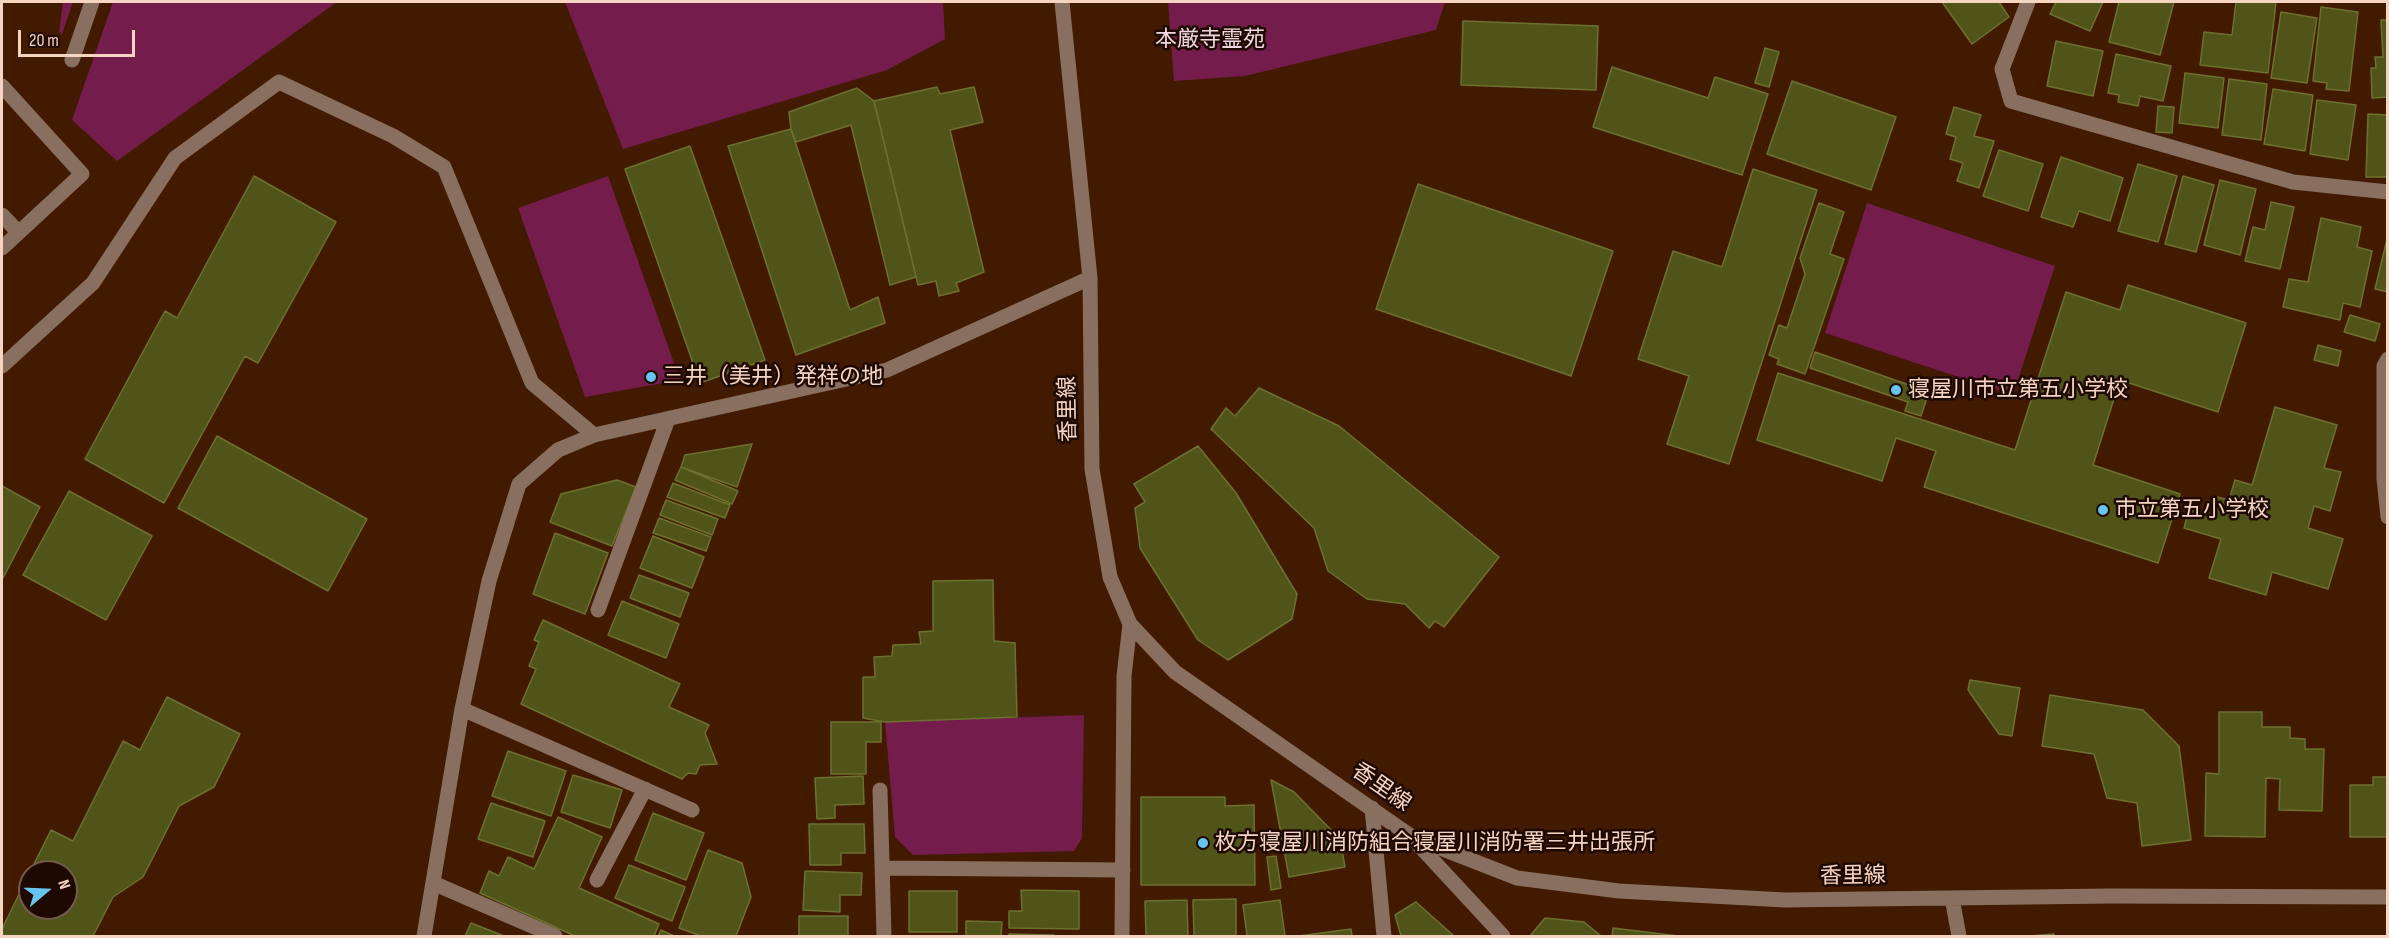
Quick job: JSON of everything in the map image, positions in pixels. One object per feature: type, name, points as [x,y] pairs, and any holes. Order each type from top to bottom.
[{"type":"street","points":[[72,60],[92,2]]},
{"type":"street","name":"香里線","points":[[1062,2],[1090,278],[1092,470],[1110,577],[1130,624],[1175,672],[1412,837],[1516,878],[1619,891],[1785,900],[2388,897]]},
{"type":"street","points":[[2028,2],[2002,69],[2011,101],[2293,182],[2388,192]]},
{"type":"street","points":[[2,366],[93,283],[175,158],[279,82],[393,136],[444,167],[532,382],[594,435]]},
{"type":"street","points":[[2,86],[82,174],[2,248]]},
{"type":"street","points":[[2,215],[18,232]]},
{"type":"street","points":[[424,936],[462,709],[489,581],[519,484],[558,450],[594,435],[887,370],[1090,278]]},
{"type":"street","points":[[2388,359],[2384,366],[2388,517]]},
{"type":"street","points":[[598,610],[668,419]]},
{"type":"street","points":[[1122,936],[1124,676],[1130,624]]},
{"type":"street","points":[[462,709],[692,810]]},
{"type":"street","points":[[597,880],[645,789]]},
{"type":"street","points":[[880,790],[884,936]]},
{"type":"street","points":[[1372,808],[1384,936]]},
{"type":"street","points":[[1412,837],[1503,936]]},
{"type":"street","points":[[883,868],[1123,870]]},
{"type":"street","points":[[433,883],[555,936]]},
{"type":"street","points":[[1952,898],[1959,936]]},
{"type":"green space","points":[[63,2],[73,2],[62,34],[59,32]]},
{"type":"green space","points":[[113,2],[337,2],[117,161],[72,120]]},
{"type":"green space","points":[[565,2],[943,2],[945,39],[887,70],[623,149]]},
{"type":"green space","name":"本厳寺霊苑","points":[[1168,2],[1445,2],[1436,30],[1245,76],[1174,81]]},
{"type":"green space","points":[[608,176],[680,380],[585,397],[518,208]]},
{"type":"green space","points":[[1867,203],[2055,266],[2013,395],[1825,333]]},
{"type":"green space","points":[[1084,715],[1082,838],[1074,851],[913,855],[895,837],[885,722]]},
{"type":"building","points":[[1942,2],[1999,2],[2009,17],[1972,44]]},
{"type":"building","points":[[2056,2],[2103,2],[2090,31],[2050,14]]},
{"type":"building","points":[[2119,2],[2174,2],[2160,55],[2109,42]]},
{"type":"building","points":[[2236,2],[2276,2],[2268,73],[2200,65],[2204,32],[2232,35]]},
{"type":"building","points":[[2321,7],[2358,12],[2349,91],[2326,89],[2327,83],[2313,81]]},
{"type":"building","points":[[2281,12],[2317,18],[2307,83],[2271,78]]},
{"type":"building","points":[[2381,20],[2388,20],[2388,97],[2372,98],[2371,68],[2376,68],[2375,57],[2383,57]]},
{"type":"building","points":[[1463,21],[1598,26],[1596,90],[1461,85]]},
{"type":"building","points":[[2056,41],[2103,51],[2093,96],[2047,86]]},
{"type":"building","points":[[1765,48],[1779,52],[1769,87],[1755,83]]},
{"type":"building","points":[[2116,54],[2171,66],[2163,101],[2140,96],[2138,106],[2118,102],[2119,95],[2108,93]]},
{"type":"building","points":[[1612,67],[1708,98],[1715,77],[1768,94],[1742,175],[1593,127]]},
{"type":"building","points":[[2185,73],[2224,78],[2218,128],[2179,123]]},
{"type":"building","points":[[2229,79],[2267,84],[2261,140],[2222,135]]},
{"type":"building","points":[[1792,81],[1896,117],[1871,190],[1767,154]]},
{"type":"building","points":[[937,87],[940,94],[974,87],[983,122],[950,130],[984,272],[956,283],[959,291],[939,296],[936,281],[918,285],[874,101]]},
{"type":"building","points":[[857,88],[874,101],[916,277],[890,285],[851,125],[796,142],[791,129],[789,112]]},
{"type":"building","points":[[2273,89],[2313,95],[2305,151],[2264,144]]},
{"type":"building","points":[[2317,100],[2356,105],[2348,160],[2310,154]]},
{"type":"building","points":[[2158,106],[2174,107],[2172,133],[2156,132]]},
{"type":"building","points":[[1954,107],[1981,115],[1974,136],[1994,141],[1979,188],[1957,181],[1963,163],[1950,159],[1956,137],[1946,134]]},
{"type":"building","points":[[2368,114],[2388,115],[2388,177],[2366,177]]},
{"type":"building","points":[[791,129],[850,310],[878,297],[885,323],[796,355],[728,146]]},
{"type":"building","points":[[690,146],[765,360],[700,383],[625,169]]},
{"type":"building","points":[[1999,150],[2043,164],[2028,211],[1983,196]]},
{"type":"building","points":[[2061,157],[2123,178],[2110,221],[2079,211],[2073,227],[2041,217]]},
{"type":"building","points":[[2138,164],[2177,176],[2158,242],[2118,231]]},
{"type":"building","points":[[1753,169],[1817,190],[1729,464],[1667,444],[1689,376],[1638,359],[1673,251],[1722,267]]},
{"type":"building","points":[[254,176],[336,222],[258,363],[245,356],[164,503],[85,459],[165,311],[177,318]]},
{"type":"building","points":[[2183,176],[2214,185],[2196,252],[2165,244]]},
{"type":"building","points":[[2220,180],[2256,189],[2240,255],[2204,245]]},
{"type":"building","points":[[1418,184],[1613,251],[1571,376],[1376,309]]},
{"type":"building","points":[[2271,202],[2294,207],[2280,269],[2245,261],[2253,227],[2265,230]]},
{"type":"building","points":[[1819,203],[1844,212],[1830,254],[1844,259],[1805,374],[1777,364],[1779,359],[1769,355],[1779,325],[1787,328],[1805,274],[1800,258]]},
{"type":"building","points":[[2321,218],[2361,227],[2357,247],[2372,251],[2360,307],[2343,303],[2340,320],[2283,307],[2289,279],[2308,282]]},
{"type":"building","points":[[2388,235],[2388,292],[2375,289]]},
{"type":"building","points":[[2128,285],[2246,323],[2218,412],[2120,380],[2093,465],[2180,494],[2158,563],[1924,487],[1936,451],[1896,438],[1882,481],[1757,440],[1778,373],[2015,450],[2066,292],[2120,310]]},
{"type":"building","points":[[2350,315],[2380,324],[2375,341],[2344,332]]},
{"type":"building","points":[[2318,345],[2341,351],[2338,366],[2314,360]]},
{"type":"building","points":[[1815,352],[1929,392],[1921,416],[1905,411],[1908,402],[1810,368]]},
{"type":"building","points":[[1259,388],[1339,426],[1499,557],[1444,627],[1435,621],[1429,628],[1405,604],[1367,599],[1328,571],[1314,528],[1211,429],[1226,408],[1235,416]]},
{"type":"building","points":[[2275,407],[2337,425],[2324,468],[2341,472],[2330,511],[2314,506],[2308,528],[2343,539],[2328,589],[2272,572],[2266,595],[2209,578],[2221,539],[2184,528],[2189,509],[2212,516],[2217,497],[2229,500],[2235,480],[2252,485]]},
{"type":"building","points":[[217,436],[367,519],[328,591],[178,508]]},
{"type":"building","points":[[752,444],[737,487],[681,467],[685,455]]},
{"type":"building","points":[[1198,446],[1236,493],[1297,594],[1292,619],[1228,660],[1198,640],[1140,548],[1135,508],[1145,502],[1134,484]]},
{"type":"building","points":[[681,467],[738,491],[732,504],[675,480]]},
{"type":"building","points":[[617,480],[636,487],[612,546],[550,522],[561,494]]},
{"type":"building","points":[[673,483],[730,505],[725,518],[667,497]]},
{"type":"building","points":[[2,486],[40,507],[2,580]]},
{"type":"building","points":[[69,491],[152,536],[106,620],[23,575]]},
{"type":"building","points":[[666,500],[718,519],[712,535],[660,515]]},
{"type":"building","points":[[659,518],[711,537],[706,551],[653,533]]},
{"type":"building","points":[[555,533],[608,553],[585,614],[533,594]]},
{"type":"building","points":[[653,536],[704,557],[692,588],[640,568]]},
{"type":"building","points":[[639,575],[689,593],[680,617],[630,598]]},
{"type":"building","points":[[993,580],[994,641],[1015,643],[1017,717],[885,722],[863,718],[863,677],[875,677],[874,657],[892,656],[893,645],[921,644],[919,632],[933,631],[933,581]]},
{"type":"building","points":[[622,601],[679,624],[666,658],[608,635]]},
{"type":"building","points":[[543,620],[680,684],[669,707],[709,725],[705,733],[717,764],[700,765],[696,774],[688,773],[682,779],[521,704],[536,669],[529,666],[539,642],[534,640]]},
{"type":"building","points":[[1970,680],[2020,688],[2012,736],[1999,734],[1968,690]]},
{"type":"building","points":[[2050,695],[2143,710],[2179,746],[2191,840],[2142,846],[2137,803],[2107,798],[2094,754],[2042,746]]},
{"type":"building","points":[[167,697],[240,734],[214,787],[179,806],[143,877],[113,897],[93,936],[2,936],[2,929],[18,896],[18,920],[78,920],[78,860],[36,860],[51,830],[73,841],[123,741],[140,750]]},
{"type":"building","points":[[2219,712],[2262,712],[2262,727],[2290,727],[2290,738],[2305,739],[2305,749],[2324,749],[2322,811],[2279,810],[2280,779],[2266,778],[2265,837],[2205,836],[2206,773],[2219,774]]},
{"type":"building","points":[[831,722],[881,722],[881,742],[866,742],[866,774],[831,774]]},
{"type":"building","points":[[508,751],[566,771],[551,816],[492,796]]},
{"type":"building","points":[[573,775],[622,790],[610,828],[561,812]]},
{"type":"building","points":[[863,776],[864,804],[835,805],[835,818],[817,819],[815,778]]},
{"type":"building","points":[[2373,777],[2388,777],[2388,837],[2350,837],[2350,785],[2373,785]]},
{"type":"building","points":[[1271,780],[1294,792],[1340,839],[1345,867],[1289,877]]},
{"type":"building","points":[[1141,797],[1225,797],[1225,806],[1254,805],[1255,885],[1141,885]]},
{"type":"building","points":[[491,803],[545,821],[533,857],[478,839]]},
{"type":"building","points":[[653,813],[704,833],[686,880],[635,860]]},
{"type":"building","points":[[558,817],[602,837],[579,888],[659,924],[654,936],[575,936],[480,893],[489,871],[499,876],[508,857],[534,869]]},
{"type":"building","points":[[809,824],[864,824],[865,853],[841,853],[841,865],[810,865]]},
{"type":"building","points":[[708,850],[742,863],[751,897],[736,936],[701,936],[679,928]]},
{"type":"building","points":[[1276,856],[1281,888],[1271,890],[1267,857]]},
{"type":"building","points":[[629,865],[685,887],[672,921],[615,898]]},
{"type":"building","points":[[805,871],[862,873],[861,895],[840,895],[840,912],[803,910]]},
{"type":"building","points":[[1021,890],[1079,891],[1079,929],[1009,928],[1009,911],[1022,911]]},
{"type":"building","points":[[909,891],[957,891],[957,932],[909,932]]},
{"type":"building","points":[[1236,899],[1236,936],[1194,936],[1193,900]]},
{"type":"building","points":[[1187,900],[1188,936],[1146,936],[1145,901]]},
{"type":"building","points":[[1280,900],[1285,936],[1247,936],[1243,905]]},
{"type":"building","points":[[1416,902],[1454,936],[1401,936],[1395,915]]},
{"type":"building","points":[[799,916],[848,916],[848,936],[799,936]]},
{"type":"building","points":[[1545,918],[1584,922],[1601,936],[1530,936]]},
{"type":"building","points":[[966,921],[1002,922],[1001,936],[966,936]]},
{"type":"building","points":[[471,923],[504,936],[465,936]]},
{"type":"building","points":[[1613,928],[1678,936],[1612,936]]},
{"type":"building","points":[[1351,929],[1352,936],[1299,936]]},
{"type":"building","points":[[661,930],[674,936],[658,936]]},
{"type":"building","points":[[1009,934],[1054,935],[1054,936],[1009,936]]},
{"type":"building","points":[[2054,934],[2054,936],[2030,936]]},
{"type":"place","name":"三井（美井）発祥の地","points":[[651,377]]},
{"type":"place","name":"寝屋川市立第五小学校","points":[[1896,390]]},
{"type":"place","name":"市立第五小学校","points":[[2103,510]]},
{"type":"place","name":"枚方寝屋川消防組合寝屋川消防署三井出張所","points":[[1203,843]]}]
